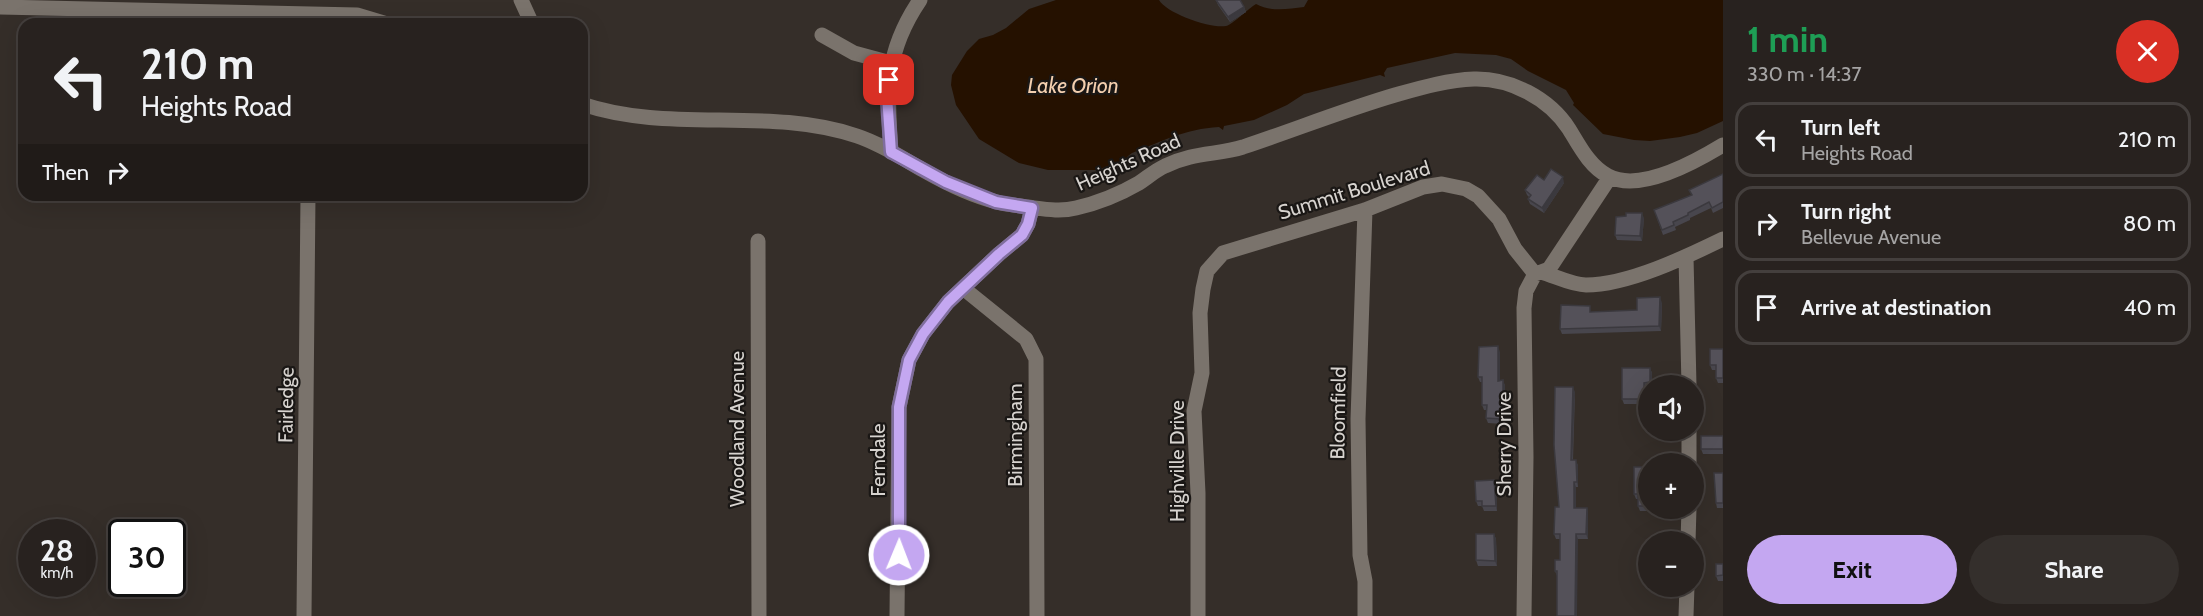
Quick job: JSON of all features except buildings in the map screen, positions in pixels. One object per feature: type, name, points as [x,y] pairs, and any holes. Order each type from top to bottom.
[{"type":"street","points":[[521,0],[529,18]]},
{"type":"street","points":[[891,152],[887,96],[891,63],[902,34],[920,0]]},
{"type":"street","points":[[0,8],[280,18]]},
{"type":"street","points":[[320,18],[357,15],[367,18]]},
{"type":"street","points":[[822,35],[860,55],[891,63]]},
{"type":"street","name":"Heights Road","points":[[588,106],[632,117],[769,121],[827,128],[858,136],[946,182],[996,202],[1051,210],[1074,209],[1103,201],[1139,183],[1164,166],[1196,154],[1240,148],[1368,103],[1425,86],[1475,79],[1505,84],[1540,98],[1567,126],[1582,152],[1610,177]]},
{"type":"street","points":[[1610,177],[1627,181],[1647,179],[1669,172],[1723,145]]},
{"type":"street","name":"Sherry Drive","points":[[1524,616],[1526,468],[1524,308],[1526,291],[1538,273],[1549,269],[1610,177]]},
{"type":"street","name":"Summit Boulevard","points":[[1207,271],[1223,253],[1365,210],[1423,187],[1442,184],[1466,189],[1478,196],[1499,219],[1515,249],[1538,273]]},
{"type":"street","name":"Fairledge","points":[[304,616],[308,201]]},
{"type":"street","name":"Ferndale","points":[[897,616],[899,407],[909,360],[923,334],[963,288],[1022,235],[1028,224],[1032,208]]},
{"type":"street","name":"Bloomfield","points":[[1365,210],[1358,419],[1360,555],[1365,580],[1365,616]]},
{"type":"street","points":[[1538,273],[1585,285],[1619,280],[1686,257],[1723,239]]},
{"type":"street","name":"Woodland Avenue","points":[[758,241],[759,616]]},
{"type":"street","points":[[1686,257],[1689,375]]},
{"type":"street","name":"Highville Drive","points":[[1198,616],[1198,493],[1194,411],[1202,373],[1200,313],[1207,271]]},
{"type":"street","name":"Birmingham","points":[[963,288],[1026,339],[1036,359],[1037,616]]},
{"type":"street","points":[[1686,616],[1687,597]]},
{"type":"water","name":"Lake Orion","points":[[1056,0],[1159,0],[1179,15],[1200,23],[1226,26],[1256,4],[1261,7],[1285,9],[1304,7],[1308,0],[1723,0],[1723,121],[1697,133],[1650,141],[1603,134],[1573,105],[1566,90],[1528,71],[1511,59],[1496,55],[1455,53],[1387,68],[1384,73],[1385,77],[1380,75],[1304,94],[1287,105],[1254,120],[1224,126],[1223,130],[1219,127],[1207,128],[1174,136],[1132,153],[1121,166],[1110,165],[1098,170],[1048,170],[1019,163],[979,139],[956,105],[951,85],[952,75],[967,51],[979,39],[1006,28],[1029,9]]},
{"type":"route","points":[[889,80],[887,96],[891,152],[946,182],[996,202],[1032,208],[1028,224],[1022,235],[948,302],[923,334],[909,360],[899,407],[899,555]]}]
